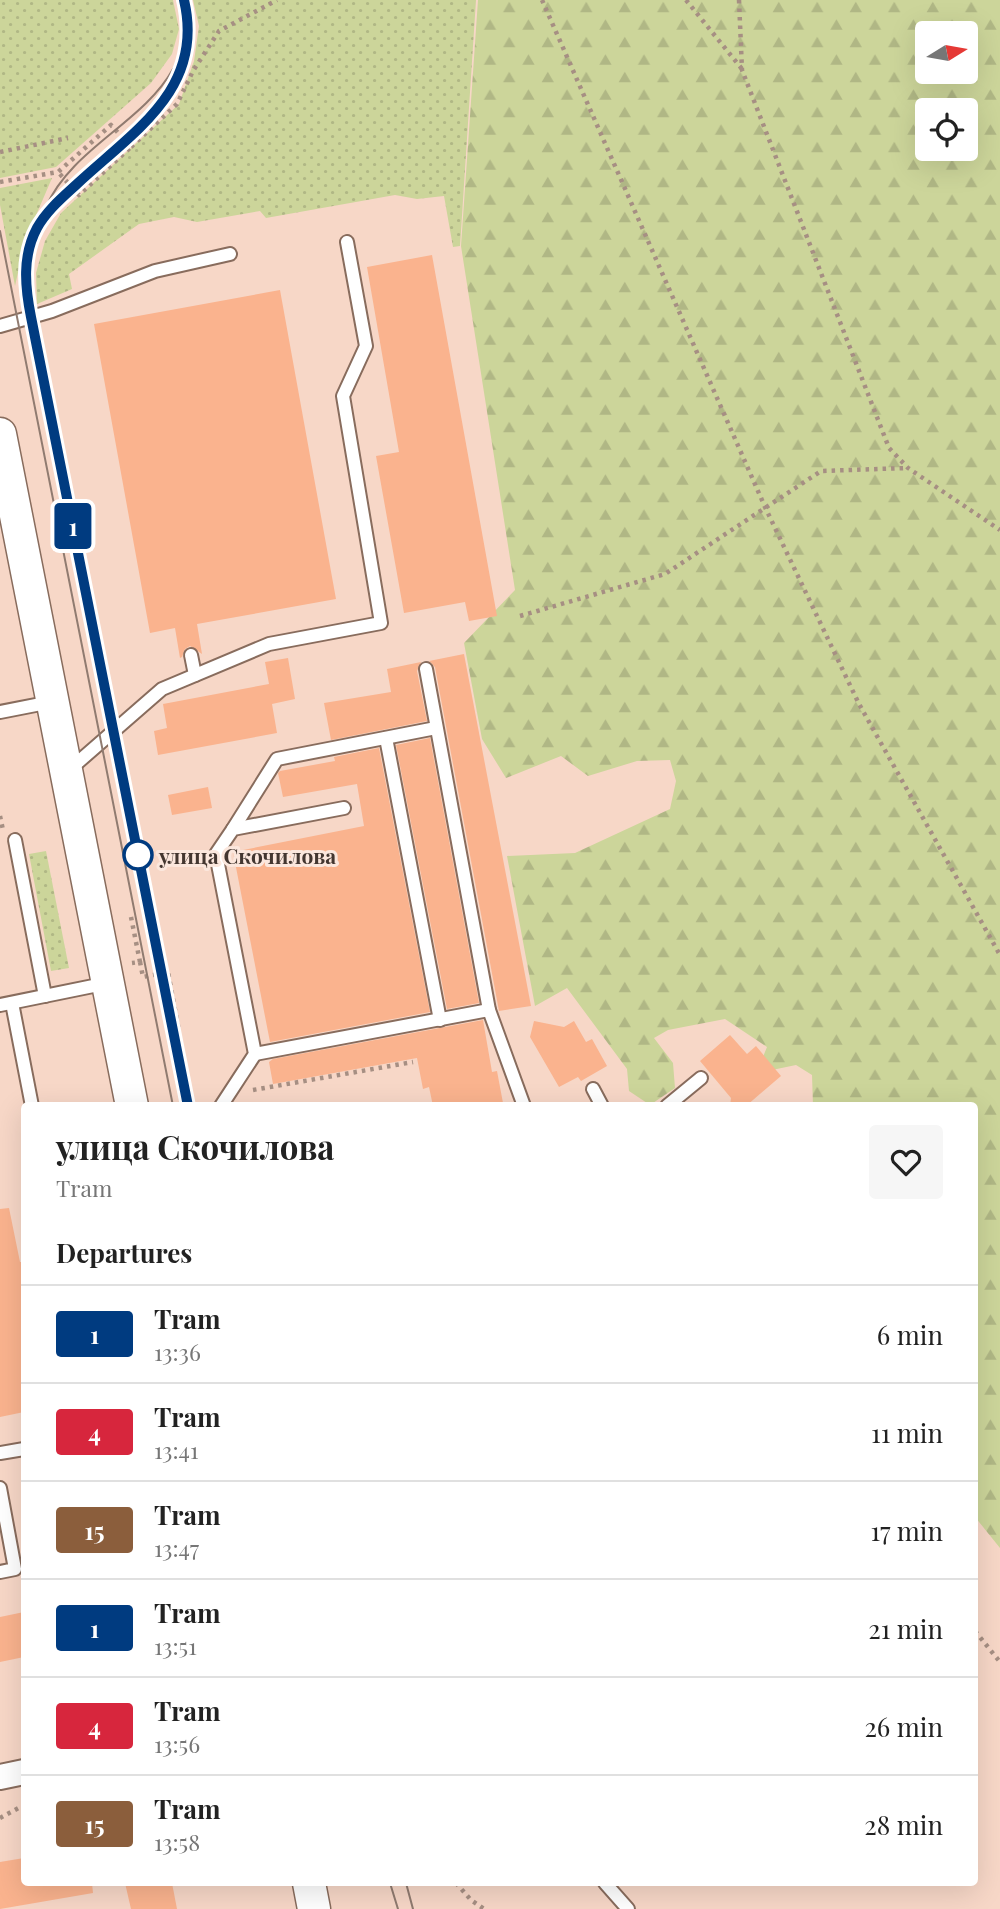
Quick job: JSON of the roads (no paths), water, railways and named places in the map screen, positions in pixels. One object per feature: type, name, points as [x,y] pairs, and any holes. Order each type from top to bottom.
[{"type":"street","points":[[0,434],[131,1102]]},
{"type":"street","points":[[0,1777],[21,1773]]},
{"type":"street","points":[[310,1886],[314,1909]]},
{"type":"lane","points":[[66,773],[162,688],[269,644],[382,623],[343,396],[366,346],[347,242]]},
{"type":"lane","points":[[0,326],[52,311],[155,271],[230,254]]},
{"type":"lane","points":[[191,655],[195,675]]},
{"type":"lane","points":[[426,669],[489,1010],[523,1102]]},
{"type":"lane","points":[[0,712],[52,701]]},
{"type":"lane","points":[[224,1102],[255,1054],[216,854],[277,759],[436,728]]},
{"type":"lane","points":[[386,738],[440,1020]]},
{"type":"lane","points":[[233,829],[344,808]]},
{"type":"lane","points":[[15,840],[45,996]]},
{"type":"lane","points":[[31,1102],[6,1004],[108,983]]},
{"type":"lane","points":[[255,1054],[489,1010]]},
{"type":"lane","points":[[672,1102],[701,1078]]},
{"type":"lane","points":[[593,1089],[600,1102]]},
{"type":"lane","points":[[0,1453],[21,1449]]},
{"type":"lane","points":[[0,1488],[15,1569],[0,1572]]},
{"type":"lane","points":[[608,1886],[628,1909]]},
{"type":"tram line","points":[[184,0],[187,31],[184,58],[174,83],[141,126],[46,215],[32,238],[26,272],[31,317],[187,1102]]},
{"type":"tram line","name":"1","points":[[184,0],[188,35],[186,52],[172,90],[155,113],[42,219],[32,241],[25,276],[26,292],[187,1102]]},
{"type":"tram line","points":[[46,207],[73,168],[144,105],[173,69]]},
{"type":"tram line","points":[[0,231],[172,1102]]},
{"type":"tram line","points":[[391,1886],[398,1909]]},
{"type":"tram line","points":[[407,1886],[413,1909]]},
{"type":"place","name":"улица Скочилова","points":[[138,855]]}]
